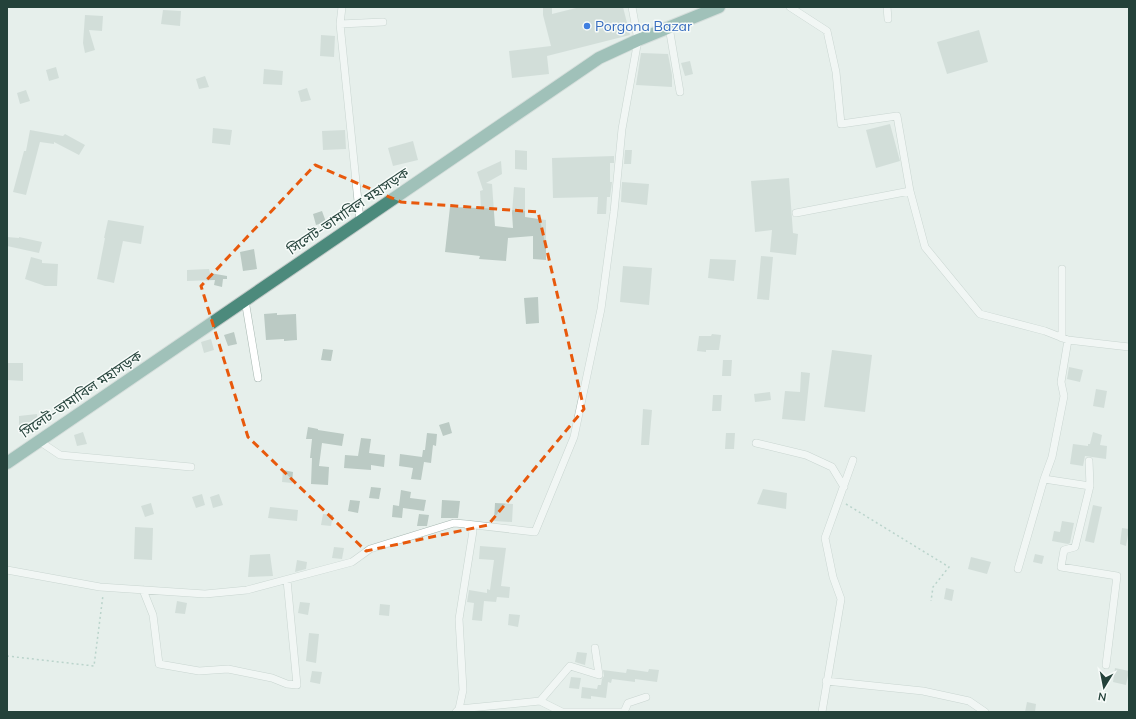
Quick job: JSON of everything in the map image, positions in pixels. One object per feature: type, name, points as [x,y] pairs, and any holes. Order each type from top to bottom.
[{"type":"highway","name":"সিলেট-তামাবিল মহাসড়ক","points":[[7,463],[599,58],[638,40],[719,7]]},
{"type":"street","points":[[342,7],[340,24],[360,221]]},
{"type":"street","points":[[7,570],[104,587],[205,594],[247,590],[352,562],[370,549],[454,523],[535,532],[574,437],[601,309],[614,212],[622,129],[638,40],[632,7]]},
{"type":"street","points":[[790,7],[827,31],[836,72],[841,124],[897,116],[910,191],[925,247],[980,314],[1045,331],[1065,339],[1129,347]]},
{"type":"street","points":[[887,7],[888,19]]},
{"type":"street","points":[[340,24],[383,22]]},
{"type":"street","points":[[669,27],[680,92]]},
{"type":"street","points":[[796,213],[910,191]]},
{"type":"street","points":[[1018,569],[1044,479],[1052,457],[1064,396],[1061,382],[1065,339],[1062,269]]},
{"type":"street","points":[[245,300],[258,378]]},
{"type":"street","points":[[39,441],[60,455],[191,467]]},
{"type":"street","points":[[756,443],[806,455],[832,467],[844,487]]},
{"type":"street","points":[[822,712],[841,599],[833,577],[825,538],[853,460]]},
{"type":"street","points":[[1089,461],[1090,486],[1075,547],[1064,550],[1061,567],[1117,576],[1106,665]]},
{"type":"street","points":[[1044,479],[1090,486]]},
{"type":"street","points":[[466,524],[473,531],[459,619],[463,690],[458,710],[540,701],[562,712],[624,712],[628,703],[646,697]]},
{"type":"street","points":[[142,590],[152,615],[160,664],[199,671],[228,669],[272,678],[287,684],[297,685],[287,580]]},
{"type":"street","points":[[540,701],[570,666],[599,675],[595,648]]},
{"type":"street","points":[[826,681],[923,691],[969,701],[985,712]]},
{"type":"path","points":[[839,500],[949,567],[933,587],[931,601]]},
{"type":"path","points":[[7,656],[94,666],[104,587]]},
{"type":"highlighted area","points":[[315,165],[401,202],[538,212],[584,409],[488,525],[366,551],[248,437],[201,286]]},
{"type":"building","name":"Porgona Bazar","points":[[543,7],[552,7],[552,14],[580,7],[623,7],[630,35],[547,56],[549,74],[512,78],[509,51],[551,46],[543,15]]},
{"type":"building","points":[[163,10],[181,11],[180,26],[161,24]]},
{"type":"building","points":[[85,15],[103,16],[102,31],[89,30],[95,50],[85,53],[83,43]]},
{"type":"building","points":[[979,30],[988,62],[947,74],[937,42]]},
{"type":"building","points":[[321,35],[335,36],[334,57],[320,56]]},
{"type":"building","points":[[641,53],[668,54],[672,75],[672,87],[636,85]]},
{"type":"building","points":[[690,61],[693,74],[685,76],[681,63]]},
{"type":"building","points":[[56,67],[59,78],[49,81],[46,70]]},
{"type":"building","points":[[264,69],[283,71],[282,85],[263,84]]},
{"type":"building","points":[[205,76],[209,87],[199,89],[196,79]]},
{"type":"building","points":[[307,88],[311,100],[301,102],[298,91]]},
{"type":"building","points":[[26,90],[30,101],[20,104],[17,93]]},
{"type":"building","points":[[890,124],[900,161],[876,168],[866,130]]},
{"type":"building","points":[[213,128],[232,130],[230,145],[212,143]]},
{"type":"building","points":[[30,130],[63,136],[65,134],[85,145],[79,155],[54,142],[54,144],[40,142],[26,195],[13,192],[24,151],[26,151]]},
{"type":"building","points":[[345,130],[346,149],[323,150],[322,131]]},
{"type":"building","points":[[413,141],[418,160],[393,166],[388,148]]},
{"type":"building","points":[[515,150],[527,151],[527,170],[515,169]]},
{"type":"building","points":[[625,150],[632,150],[631,164],[624,164]]},
{"type":"building","points":[[614,156],[614,163],[610,163],[610,182],[612,182],[610,197],[607,197],[606,214],[597,214],[598,197],[553,198],[552,158]]},
{"type":"building","points":[[501,161],[502,174],[486,183],[492,184],[495,226],[513,228],[512,213],[514,187],[525,188],[525,217],[546,220],[546,260],[533,259],[533,236],[508,238],[506,261],[479,259],[480,256],[445,252],[450,207],[481,208],[480,191],[483,190],[477,172]]},
{"type":"building","points":[[789,178],[793,233],[798,234],[796,255],[770,252],[772,230],[755,232],[751,181]]},
{"type":"building","points":[[622,182],[649,184],[647,205],[621,202]]},
{"type":"building","points":[[322,211],[326,222],[316,225],[313,214]]},
{"type":"building","points":[[108,220],[144,226],[141,244],[123,241],[114,283],[97,279]]},
{"type":"building","points":[[7,237],[19,237],[42,242],[39,253],[7,246]]},
{"type":"building","points":[[254,249],[257,269],[243,271],[240,252]]},
{"type":"building","points":[[761,256],[773,257],[769,300],[757,299]]},
{"type":"building","points":[[31,257],[42,260],[42,263],[58,264],[57,286],[45,286],[25,279]]},
{"type":"building","points":[[710,259],[736,260],[734,281],[708,278]]},
{"type":"building","points":[[623,266],[652,268],[649,305],[620,302]]},
{"type":"building","points":[[209,269],[210,273],[227,276],[227,279],[223,279],[222,287],[214,285],[215,280],[187,281],[187,270]]},
{"type":"building","points":[[538,297],[539,323],[526,324],[524,298]]},
{"type":"building","points":[[277,313],[277,315],[296,314],[297,340],[266,340],[264,314]]},
{"type":"building","points":[[234,332],[237,344],[228,346],[224,335]]},
{"type":"building","points":[[712,334],[721,335],[719,350],[706,350],[706,352],[697,351],[699,336],[711,336]]},
{"type":"building","points":[[211,339],[214,350],[204,353],[201,342]]},
{"type":"building","points":[[323,349],[333,350],[331,361],[321,360]]},
{"type":"building","points":[[832,350],[872,355],[865,412],[824,407]]},
{"type":"building","points":[[723,360],[732,360],[731,376],[722,376]]},
{"type":"building","points":[[7,363],[23,363],[23,381],[7,380]]},
{"type":"building","points":[[1069,367],[1083,370],[1080,382],[1067,379]]},
{"type":"building","points":[[801,372],[810,373],[805,421],[782,419],[785,391],[800,392]]},
{"type":"building","points":[[1096,389],[1107,391],[1104,408],[1093,406]]},
{"type":"building","points":[[770,392],[771,400],[755,402],[754,394]]},
{"type":"building","points":[[713,395],[722,395],[721,411],[712,411]]},
{"type":"building","points":[[643,409],[652,410],[649,445],[641,445]]},
{"type":"building","points":[[37,414],[38,426],[19,428],[19,416]]},
{"type":"building","points":[[449,422],[452,433],[443,436],[439,425]]},
{"type":"building","points":[[308,427],[344,434],[342,446],[322,443],[319,466],[329,467],[328,485],[311,484],[312,458],[310,458],[312,439],[306,439]]},
{"type":"building","points":[[83,432],[87,444],[77,446],[74,435]]},
{"type":"building","points":[[1093,432],[1102,435],[1100,445],[1107,446],[1106,459],[1085,456],[1083,466],[1070,464],[1073,444],[1088,446],[1088,444],[1090,444]]},
{"type":"building","points":[[427,433],[437,434],[436,446],[433,445],[431,463],[424,462],[421,480],[411,479],[413,468],[399,466],[400,454],[422,457],[423,450],[425,450]]},
{"type":"building","points":[[726,433],[735,433],[734,449],[725,449]]},
{"type":"building","points":[[361,438],[371,439],[369,453],[385,455],[384,467],[371,465],[371,470],[344,468],[345,455],[358,456]]},
{"type":"building","points":[[283,470],[293,472],[292,483],[282,482]]},
{"type":"building","points":[[371,487],[381,488],[379,499],[369,498]]},
{"type":"building","points":[[763,489],[787,493],[786,509],[757,504]]},
{"type":"building","points":[[401,490],[411,492],[410,498],[426,500],[424,511],[403,508],[402,518],[392,517],[393,505],[399,506]]},
{"type":"building","points":[[202,494],[205,505],[196,508],[192,497]]},
{"type":"building","points":[[219,494],[223,505],[213,508],[210,497]]},
{"type":"building","points":[[350,500],[360,501],[358,513],[348,511]]},
{"type":"building","points":[[442,500],[460,501],[458,518],[441,518]]},
{"type":"building","points":[[151,503],[154,514],[145,517],[141,506]]},
{"type":"building","points":[[495,503],[513,504],[512,522],[494,521]]},
{"type":"building","points":[[1093,505],[1102,507],[1094,543],[1085,541]]},
{"type":"building","points":[[270,507],[298,510],[297,521],[268,518]]},
{"type":"building","points":[[323,514],[333,515],[331,526],[321,525]]},
{"type":"building","points":[[419,514],[429,515],[427,526],[417,526]]},
{"type":"building","points":[[1062,521],[1074,523],[1070,543],[1068,544],[1052,541],[1054,531],[1060,532]]},
{"type":"building","points":[[135,527],[153,528],[152,560],[134,559]]},
{"type":"building","points":[[1122,528],[1129,529],[1126,546],[1120,544]]},
{"type":"building","points":[[480,546],[506,548],[501,586],[510,587],[509,598],[497,597],[496,602],[484,601],[482,621],[472,620],[474,603],[467,602],[469,590],[487,593],[487,589],[490,590],[494,560],[479,559]]},
{"type":"building","points":[[334,547],[344,548],[342,559],[332,558]]},
{"type":"building","points":[[270,554],[273,576],[248,577],[250,555]]},
{"type":"building","points":[[1035,554],[1044,556],[1042,564],[1033,562]]},
{"type":"building","points":[[971,557],[991,562],[987,574],[968,569]]},
{"type":"building","points":[[297,560],[307,562],[306,569],[295,572]]},
{"type":"building","points":[[946,588],[954,590],[952,601],[944,599]]},
{"type":"building","points":[[177,601],[187,603],[185,614],[175,613]]},
{"type":"building","points":[[300,602],[310,603],[308,615],[298,613]]},
{"type":"building","points":[[380,604],[390,605],[389,616],[379,615]]},
{"type":"building","points":[[509,614],[520,615],[518,627],[508,625]]},
{"type":"building","points":[[309,633],[319,634],[316,663],[306,661]]},
{"type":"building","points":[[577,652],[587,653],[585,665],[575,662]]},
{"type":"building","points":[[1115,668],[1129,671],[1126,685],[1113,682]]},
{"type":"building","points":[[627,669],[648,672],[649,669],[659,670],[657,682],[635,679],[635,682],[612,679],[611,683],[608,682],[606,698],[591,696],[591,699],[581,698],[582,687],[597,689],[598,685],[601,685],[604,676],[603,670],[626,673]]},
{"type":"building","points":[[312,671],[322,672],[320,684],[310,682]]},
{"type":"building","points":[[571,677],[581,678],[579,689],[569,688]]},
{"type":"building","points":[[1027,702],[1036,704],[1035,712],[1025,712]]},
{"type":"place","name":"Porgona Bazar","points":[[587,26]]}]
